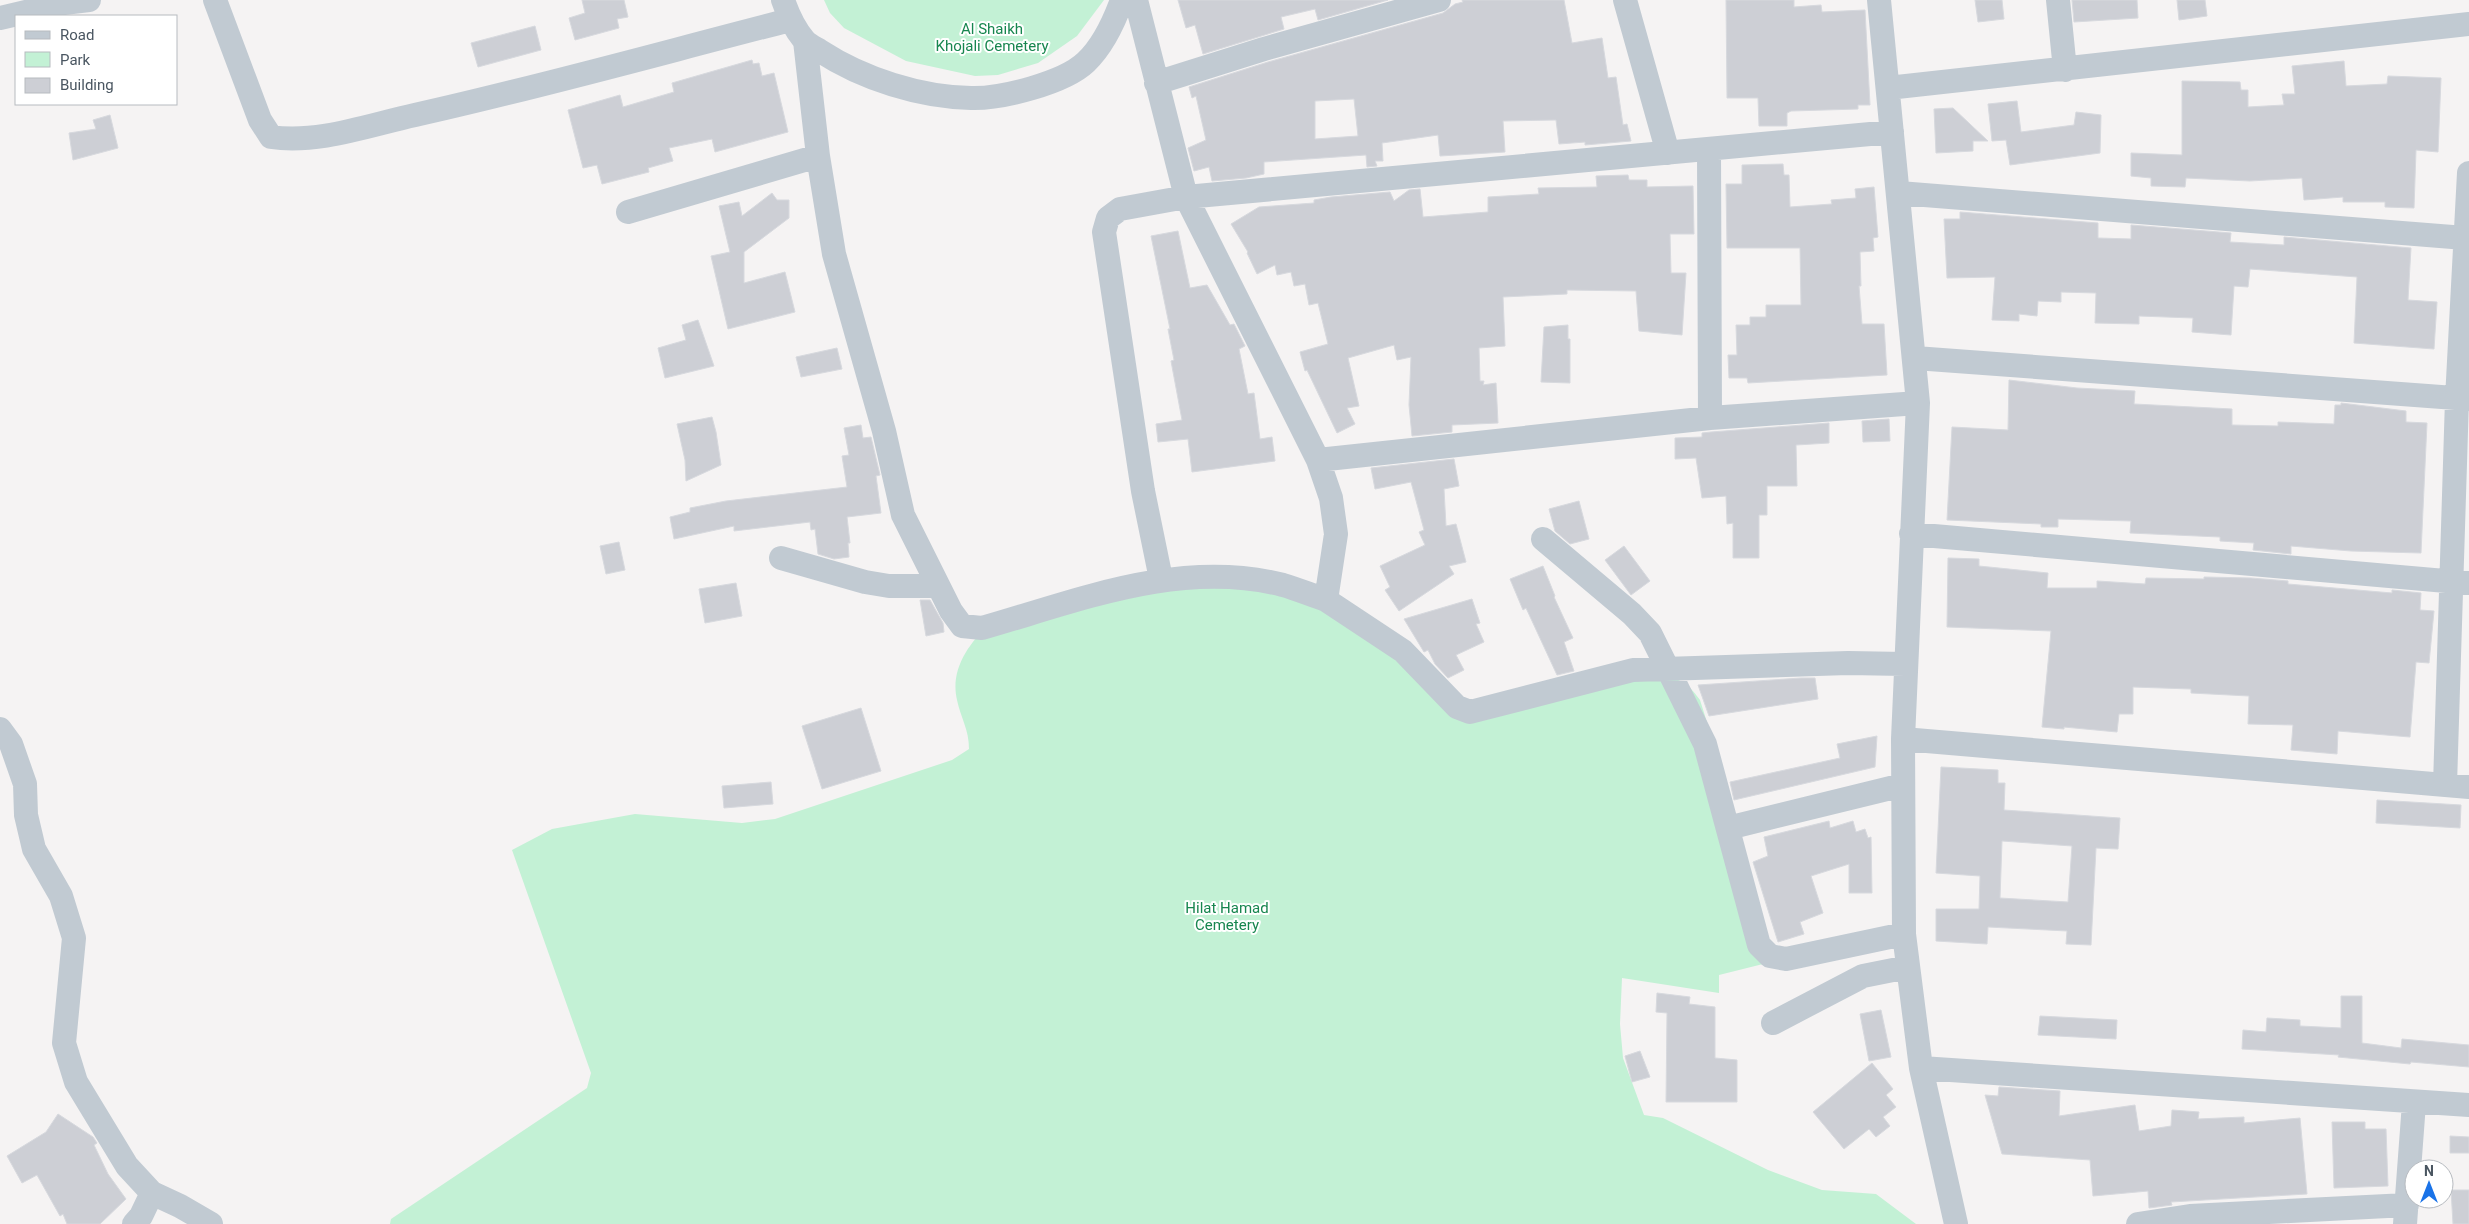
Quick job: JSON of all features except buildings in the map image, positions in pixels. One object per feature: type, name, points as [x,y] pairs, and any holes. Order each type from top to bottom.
[{"type":"street","points":[[0,18],[64,3],[88,0]]},
{"type":"street","points":[[216,0],[260,120],[270,137],[290,140],[330,134],[490,98],[787,10],[805,41],[818,156],[834,254],[884,431],[903,515],[951,611],[962,626],[982,628],[1122,587],[1161,579],[1197,576],[1240,579],[1282,585],[1326,600],[1403,652],[1457,707],[1470,712],[1633,670],[1848,663],[1905,664]]},
{"type":"street","points":[[805,41],[836,62],[873,78],[930,93],[971,98],[1008,95],[1054,80],[1085,63],[1101,45],[1122,0]]},
{"type":"street","points":[[1136,0],[1186,197],[1318,460],[1331,498],[1336,534],[1326,600]]},
{"type":"street","points":[[1156,83],[1264,49],[1439,0]]},
{"type":"street","points":[[1625,0],[1668,154]]},
{"type":"street","points":[[1879,0],[1918,403],[1903,739],[1904,934],[1921,1068],[1956,1224]]},
{"type":"street","points":[[2058,0],[2065,70]]},
{"type":"street","points":[[1888,88],[2469,24]]},
{"type":"street","points":[[1161,579],[1143,491],[1104,232],[1108,218],[1120,209],[1186,197],[1892,132]]},
{"type":"street","points":[[1710,150],[1710,418]]},
{"type":"street","points":[[628,212],[818,156]]},
{"type":"street","points":[[2445,785],[2460,582],[2465,238],[2469,173]]},
{"type":"street","points":[[1899,193],[2465,238]]},
{"type":"street","points":[[1915,358],[2463,399]]},
{"type":"street","points":[[1318,460],[1710,418],[1918,403]]},
{"type":"street","points":[[1911,534],[2460,582]]},
{"type":"street","points":[[1543,539],[1632,614],[1650,633],[1705,744],[1759,945],[1770,956],[1786,959],[1904,934]]},
{"type":"street","points":[[781,558],[865,582],[889,586],[938,586]]},
{"type":"street","points":[[0,729],[11,744],[25,784],[26,815],[34,849],[61,896],[74,938],[64,1043],[76,1082],[127,1166],[152,1193],[180,1206],[210,1224]]},
{"type":"street","points":[[1903,739],[2469,786]]},
{"type":"street","points":[[1728,828],[1903,785]]},
{"type":"street","points":[[1773,1023],[1863,976],[1908,967]]},
{"type":"street","points":[[1921,1068],[2414,1103],[2469,1105]]},
{"type":"street","points":[[2138,1224],[2190,1216],[2406,1215],[2414,1103]]},
{"type":"street","points":[[134,1224],[141,1216],[152,1193]]},
{"type":"green space","name":"Al Shaikh Khojali Cemetery","points":[[824,0],[1104,0],[1077,36],[1038,63],[998,75],[975,76],[906,61],[844,28],[830,13]]},
{"type":"green space","name":"Hilat Hamad Cemetery","points":[[1173,575],[1330,600],[1468,723],[1656,672],[1676,679],[1691,689],[1700,700],[1730,796],[1767,963],[1719,975],[1719,993],[1622,978],[1620,1024],[1623,1058],[1644,1115],[1663,1118],[1768,1170],[1822,1190],[1876,1194],[1916,1224],[390,1224],[391,1219],[587,1088],[591,1073],[512,850],[552,829],[635,814],[742,823],[775,819],[952,760],[969,749],[968,736],[957,700],[956,678],[958,668],[974,641],[988,625]]}]
